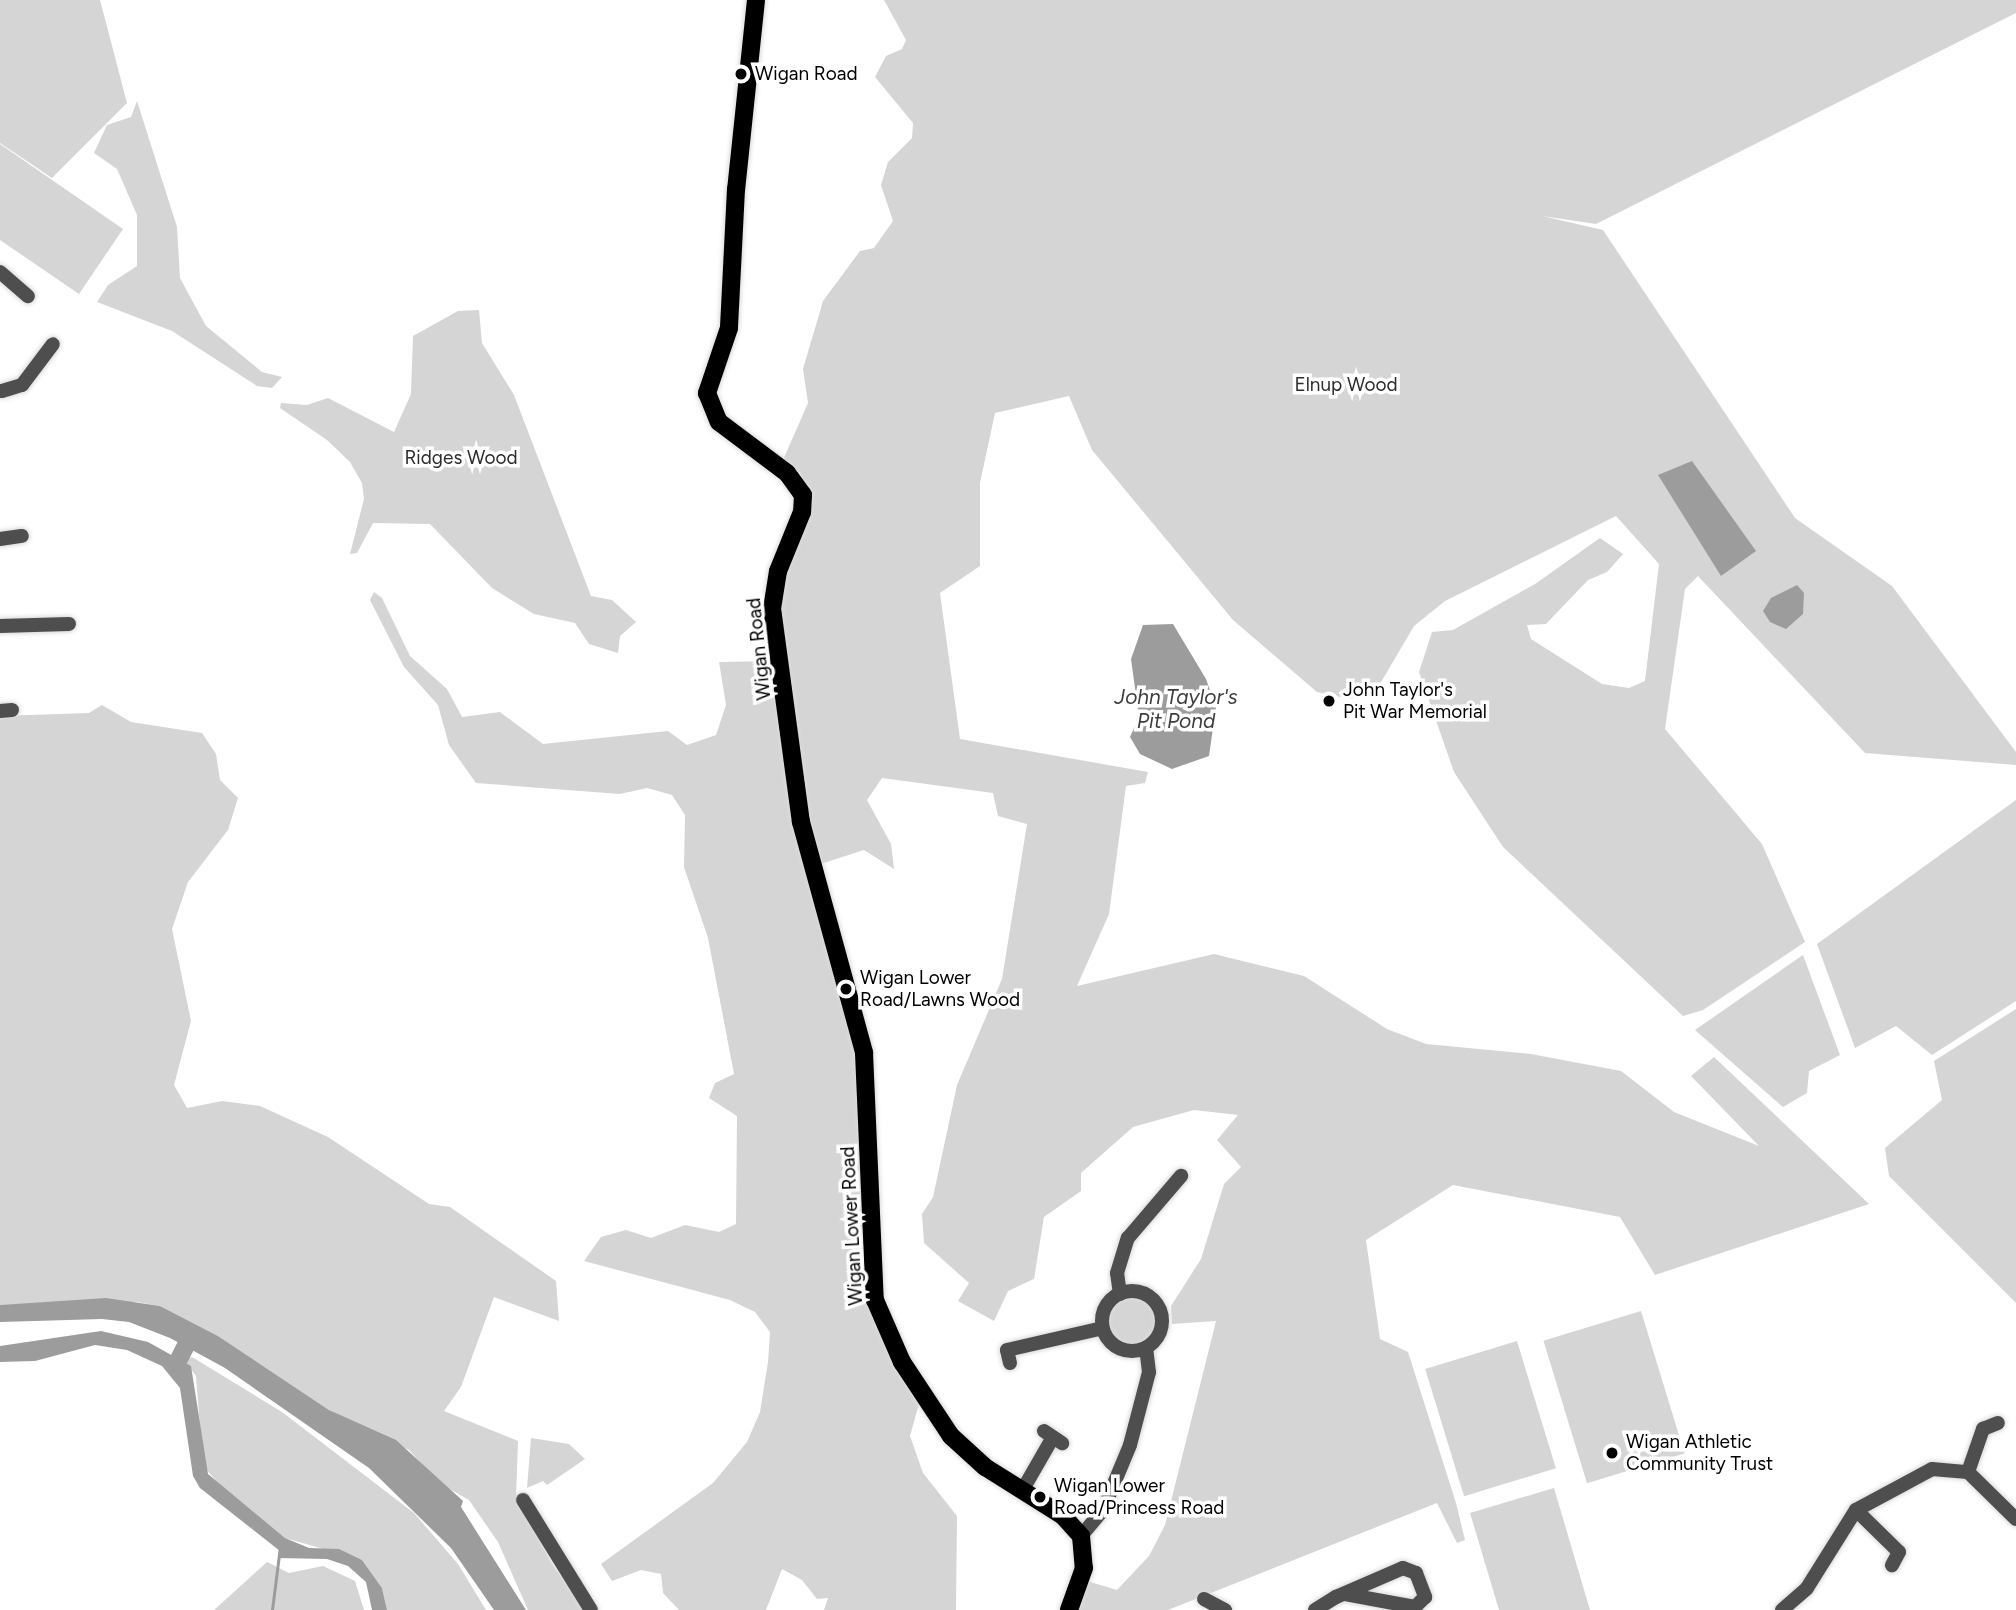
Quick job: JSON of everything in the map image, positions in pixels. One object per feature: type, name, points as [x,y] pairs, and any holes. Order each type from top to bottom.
[{"type":"main road","name":"Wigan Road","points":[[756,0],[736,189],[729,328],[707,393],[719,422],[787,472],[803,495],[802,512],[778,571],[772,608],[806,843]]},
{"type":"main road","name":"Wigan Lower Road","points":[[806,843],[864,1053],[875,1300],[881,1323],[951,1436],[1022,1491],[1063,1516],[1081,1536]]},
{"type":"main road","points":[[1069,1610],[1084,1568],[1081,1536]]},
{"type":"street","points":[[0,272],[28,296]]},
{"type":"street","points":[[1,394],[22,384],[53,344]]},
{"type":"street","points":[[0,539],[23,536]]},
{"type":"street","points":[[0,626],[69,624]]},
{"type":"street","points":[[1120,1294],[1117,1273],[1128,1238],[1181,1175]]},
{"type":"street","points":[[1081,1536],[1099,1517],[1130,1445],[1149,1372],[1146,1349],[1162,1326],[1160,1308],[1146,1294],[1120,1294],[1104,1311],[1103,1328],[1119,1349],[1146,1349]]},
{"type":"street","points":[[1010,1363],[1007,1350],[1103,1328]]},
{"type":"street","points":[[1968,1472],[1983,1429],[1998,1423]]},
{"type":"street","points":[[1022,1491],[1053,1437]]},
{"type":"street","points":[[1782,1610],[1807,1588],[1856,1510],[1932,1469],[1968,1472],[2016,1519]]},
{"type":"street","points":[[523,1500],[591,1610]]},
{"type":"street","points":[[1856,1510],[1901,1556]]},
{"type":"street","points":[[1315,1610],[1345,1594],[1407,1568],[1416,1573],[1425,1597],[1415,1606],[1345,1594]]},
{"type":"street","points":[[1204,1598],[1225,1610]]},
{"type":"green space","points":[[0,0],[100,0],[127,103],[52,178],[0,143]]},
{"type":"green space","name":"Elnup Wood","points":[[884,0],[2016,0],[2016,13],[1596,224],[1542,216],[1603,230],[1795,518],[1892,586],[2016,752],[2016,765],[1865,753],[1698,576],[1685,589],[1665,729],[1762,844],[1805,942],[1703,1010],[1683,1016],[1503,847],[1454,772],[1419,672],[1432,632],[1453,630],[1535,584],[1600,538],[1623,554],[1607,572],[1588,580],[1546,624],[1527,625],[1531,639],[1602,684],[1629,688],[1645,681],[1659,564],[1616,516],[1445,601],[1414,626],[1377,689],[1350,699],[1317,692],[1233,620],[1092,450],[1069,396],[995,413],[980,483],[980,566],[940,593],[960,739],[1148,772],[1145,783],[1126,786],[1109,914],[1077,986],[1214,954],[1304,976],[1387,1029],[1426,1044],[1531,1054],[1621,1071],[1674,1112],[1759,1146],[1691,1076],[1714,1057],[1869,1204],[1655,1275],[1620,1217],[1453,1185],[1366,1240],[1380,1339],[1408,1352],[1456,1503],[1465,1540],[1457,1543],[1437,1503],[1168,1610],[1077,1610],[1087,1581],[1117,1590],[1149,1556],[1165,1525],[1216,1321],[1172,1324],[1171,1306],[1201,1259],[1224,1184],[1241,1167],[1217,1140],[1238,1115],[1194,1110],[1133,1127],[1081,1173],[1081,1191],[1044,1217],[1034,1279],[1008,1291],[994,1321],[958,1301],[969,1283],[924,1243],[922,1214],[933,1197],[957,1085],[1002,979],[1027,824],[998,816],[993,793],[882,778],[867,800],[891,844],[894,869],[864,850],[811,867],[857,1028],[875,1314],[920,1400],[910,1436],[923,1473],[957,1516],[956,1610],[824,1610],[828,1598],[817,1599],[802,1580],[782,1569],[766,1610],[679,1610],[663,1593],[661,1574],[641,1570],[612,1581],[601,1564],[713,1483],[747,1442],[760,1412],[768,1362],[770,1332],[755,1312],[730,1300],[584,1261],[601,1237],[626,1230],[651,1238],[685,1225],[719,1232],[736,1224],[737,1116],[709,1098],[715,1083],[734,1074],[708,938],[684,867],[685,815],[672,795],[647,788],[620,794],[476,783],[449,745],[438,705],[404,667],[370,600],[374,592],[382,598],[410,656],[447,689],[462,717],[500,712],[543,744],[668,731],[687,745],[716,735],[726,705],[719,662],[786,661],[777,579],[811,494],[799,472],[783,460],[808,403],[803,369],[823,301],[860,251],[874,248],[893,221],[881,185],[888,162],[912,138],[913,123],[875,77],[886,56],[902,49],[906,40]]},
{"type":"green space","points":[[137,101],[177,227],[180,278],[206,326],[262,372],[282,377],[272,388],[257,386],[172,331],[97,302],[108,285],[137,266],[137,215],[117,169],[94,153],[107,125],[131,117]]},
{"type":"green space","points":[[0,144],[123,229],[79,294],[0,240]]},
{"type":"green space","name":"Ridges Wood","points":[[479,310],[482,343],[514,395],[591,596],[612,600],[636,622],[620,636],[618,653],[589,644],[575,623],[534,614],[492,588],[430,524],[373,523],[357,553],[350,554],[364,499],[362,483],[350,462],[327,440],[280,408],[281,403],[307,405],[328,398],[394,432],[411,394],[413,336],[458,311]]},
{"type":"green space","points":[[102,705],[131,722],[202,733],[216,754],[220,780],[238,798],[228,830],[188,882],[172,929],[191,1021],[174,1085],[187,1108],[222,1101],[260,1106],[328,1137],[429,1204],[450,1207],[556,1281],[559,1321],[494,1297],[461,1387],[444,1411],[518,1441],[516,1498],[552,1564],[585,1610],[528,1610],[498,1542],[469,1500],[439,1483],[409,1450],[329,1410],[218,1336],[160,1306],[137,1302],[0,1305],[0,716],[89,713]]},
{"type":"green space","points":[[2016,800],[2016,1001],[1932,1055],[1896,1026],[1855,1048],[1817,944]]},
{"type":"green space","points":[[1803,955],[1840,1055],[1809,1071],[1807,1093],[1783,1107],[1695,1030]]},
{"type":"green space","points":[[2016,1009],[2016,1303],[1889,1176],[1885,1148],[1942,1100],[1934,1061]]},
{"type":"green space","points":[[1132,1295],[1150,1302],[1157,1320],[1150,1338],[1132,1345],[1114,1338],[1107,1320],[1114,1302]]},
{"type":"green space","points":[[1641,1311],[1685,1453],[1587,1483],[1543,1341]]},
{"type":"green space","points":[[1517,1341],[1556,1468],[1464,1496],[1425,1369]]},
{"type":"green space","points":[[192,1357],[282,1412],[414,1513],[458,1564],[486,1610],[387,1610],[382,1588],[362,1560],[285,1538],[219,1484],[203,1466],[196,1376],[184,1360]]},
{"type":"green space","points":[[531,1438],[569,1444],[585,1459],[547,1485],[543,1481],[527,1488]]},
{"type":"green space","points":[[1554,1488],[1590,1610],[1499,1610],[1470,1513]]},
{"type":"green space","points":[[267,1562],[289,1573],[323,1566],[355,1581],[364,1610],[214,1610]]},
{"type":"water","points":[[1692,461],[1756,551],[1721,576],[1658,475]]},
{"type":"water","points":[[1797,585],[1804,593],[1803,614],[1786,629],[1770,622],[1763,611],[1771,598]]},
{"type":"water","name":"John Taylor's Pit Pond","points":[[1173,624],[1206,679],[1216,707],[1209,756],[1172,769],[1140,754],[1130,737],[1139,717],[1131,659],[1143,625]]},
{"type":"water","points":[[106,1298],[160,1306],[218,1336],[329,1410],[396,1440],[463,1501],[461,1507],[526,1610],[494,1610],[451,1548],[369,1468],[225,1368],[170,1338],[129,1322],[102,1319],[0,1322],[0,1305]]},
{"type":"water","points":[[101,1331],[148,1342],[191,1366],[208,1474],[285,1538],[309,1548],[339,1549],[362,1560],[382,1588],[387,1610],[372,1610],[366,1582],[348,1566],[327,1559],[278,1558],[280,1551],[200,1488],[193,1476],[180,1388],[162,1366],[127,1350],[95,1345],[35,1361],[0,1362],[0,1346]]},
{"type":"waterway","points":[[176,1365],[191,1335]]},
{"type":"waterway","points":[[272,1610],[280,1547]]},
{"type":"place","name":"Wigan Road","points":[[741,74]]},
{"type":"place","name":"John Taylor's Pit War Memorial","points":[[1329,701]]},
{"type":"place","name":"Wigan Lower Road/Lawns Wood","points":[[846,989]]},
{"type":"place","name":"Wigan Athletic Community Trust","points":[[1612,1453]]},
{"type":"place","name":"Wigan Lower Road/Princess Road","points":[[1040,1497]]}]
